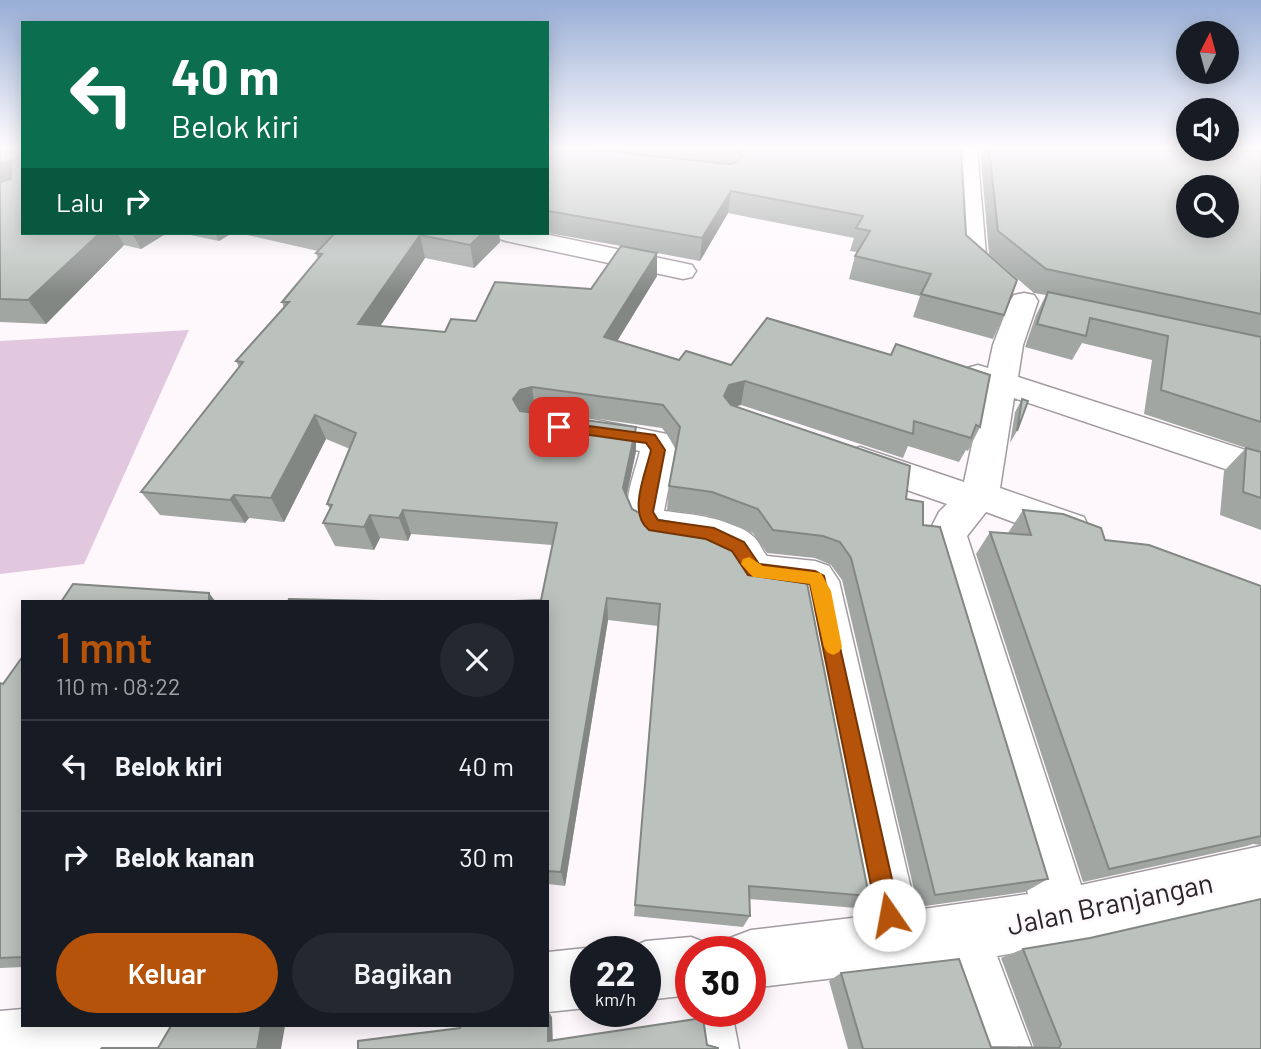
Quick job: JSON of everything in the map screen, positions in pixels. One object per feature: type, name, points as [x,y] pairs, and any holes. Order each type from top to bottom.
[{"type":"street","points":[[969,197],[973,258],[1037,304],[1008,345],[979,498],[953,522],[947,536],[1063,917]]},
{"type":"street","points":[[515,235],[683,271]]},
{"type":"street","points":[[948,366],[1261,468]]},
{"type":"street","points":[[549,425],[650,439],[658,450],[645,512],[647,520],[654,525],[708,533],[738,546],[754,570],[815,578],[818,581],[894,942]]},
{"type":"street","points":[[832,450],[1108,542]]},
{"type":"street","name":"Jalan Branjangan","points":[[766,957],[960,934],[1063,917],[1261,873]]},
{"type":"street","points":[[960,934],[1001,1049]]},
{"type":"street","points":[[549,982],[570,980]]},
{"type":"street","points":[[0,1042],[158,1027]]},
{"type":"lane","points":[[718,1027],[722,1049]]},
{"type":"shaded area","points":[[189,330],[84,564],[0,574],[0,341]]},
{"type":"building","points":[[0,197],[21,197],[21,235],[98,235],[28,300],[0,299]]},
{"type":"building","points":[[549,197],[727,197],[702,238],[549,211]]},
{"type":"building","points":[[762,197],[964,197],[966,235],[1017,280],[1004,315],[921,294],[931,274],[855,256],[870,231],[856,228],[863,216]]},
{"type":"building","points":[[994,197],[1176,197],[1176,238],[1239,238],[1239,197],[1261,197],[1261,314],[1046,269],[998,231]]},
{"type":"building","points":[[333,235],[420,235],[358,324],[445,332],[451,319],[476,321],[495,282],[591,289],[621,246],[657,253],[604,337],[679,360],[686,351],[731,365],[767,318],[891,355],[896,344],[990,375],[980,427],[976,425],[971,438],[914,421],[913,434],[745,381],[729,385],[724,396],[731,405],[910,466],[906,499],[923,502],[923,525],[940,527],[1048,879],[935,895],[851,558],[840,542],[823,536],[773,530],[758,509],[712,492],[669,486],[680,427],[663,405],[532,387],[520,390],[513,399],[520,411],[636,427],[623,488],[632,509],[649,518],[714,530],[725,538],[738,557],[751,565],[805,573],[869,896],[749,886],[750,916],[635,905],[660,604],[607,598],[561,872],[549,871],[549,600],[541,600],[557,523],[403,510],[399,518],[370,515],[364,527],[323,523],[332,505],[327,504],[356,433],[315,415],[271,498],[234,495],[230,500],[141,492],[243,362],[236,361],[289,302],[282,302],[322,254],[316,253]]},
{"type":"building","points":[[420,235],[481,235],[470,245]]},
{"type":"building","points":[[1048,292],[1261,337],[1261,422],[1161,390],[1168,336],[1090,318],[1086,336],[1037,324]]},
{"type":"building","points":[[1022,399],[1028,401],[1017,431]]},
{"type":"building","points":[[1246,448],[1261,452],[1261,498],[1243,492]]},
{"type":"building","points":[[1023,510],[1063,514],[1101,528],[1105,540],[1149,545],[1261,586],[1261,836],[1109,869],[990,532],[1031,535]]},
{"type":"building","points":[[73,584],[209,593],[209,600],[62,600]]},
{"type":"building","points":[[21,659],[21,957],[0,958],[0,683],[3,684]]},
{"type":"building","points":[[1261,899],[1261,1049],[863,1049],[841,973],[959,959],[991,1047],[1059,1048],[1061,1044],[1023,949],[1090,938]]},
{"type":"building","points":[[675,1022],[675,1027],[704,1027],[707,1045],[718,1049],[358,1049],[358,1041],[460,1027],[548,1027],[548,1041],[642,1027],[661,1027],[661,1024]]},
{"type":"building","points":[[170,1027],[261,1027],[257,1049],[101,1049],[158,1048]]},
{"type":"slow traffic","points":[[749,564],[759,572],[815,578],[822,591],[833,647]]},
{"type":"route","points":[[559,427],[650,439],[655,442],[658,450],[645,512],[647,520],[654,525],[708,533],[738,546],[754,570],[759,572],[815,578],[818,581],[889,915]]}]
